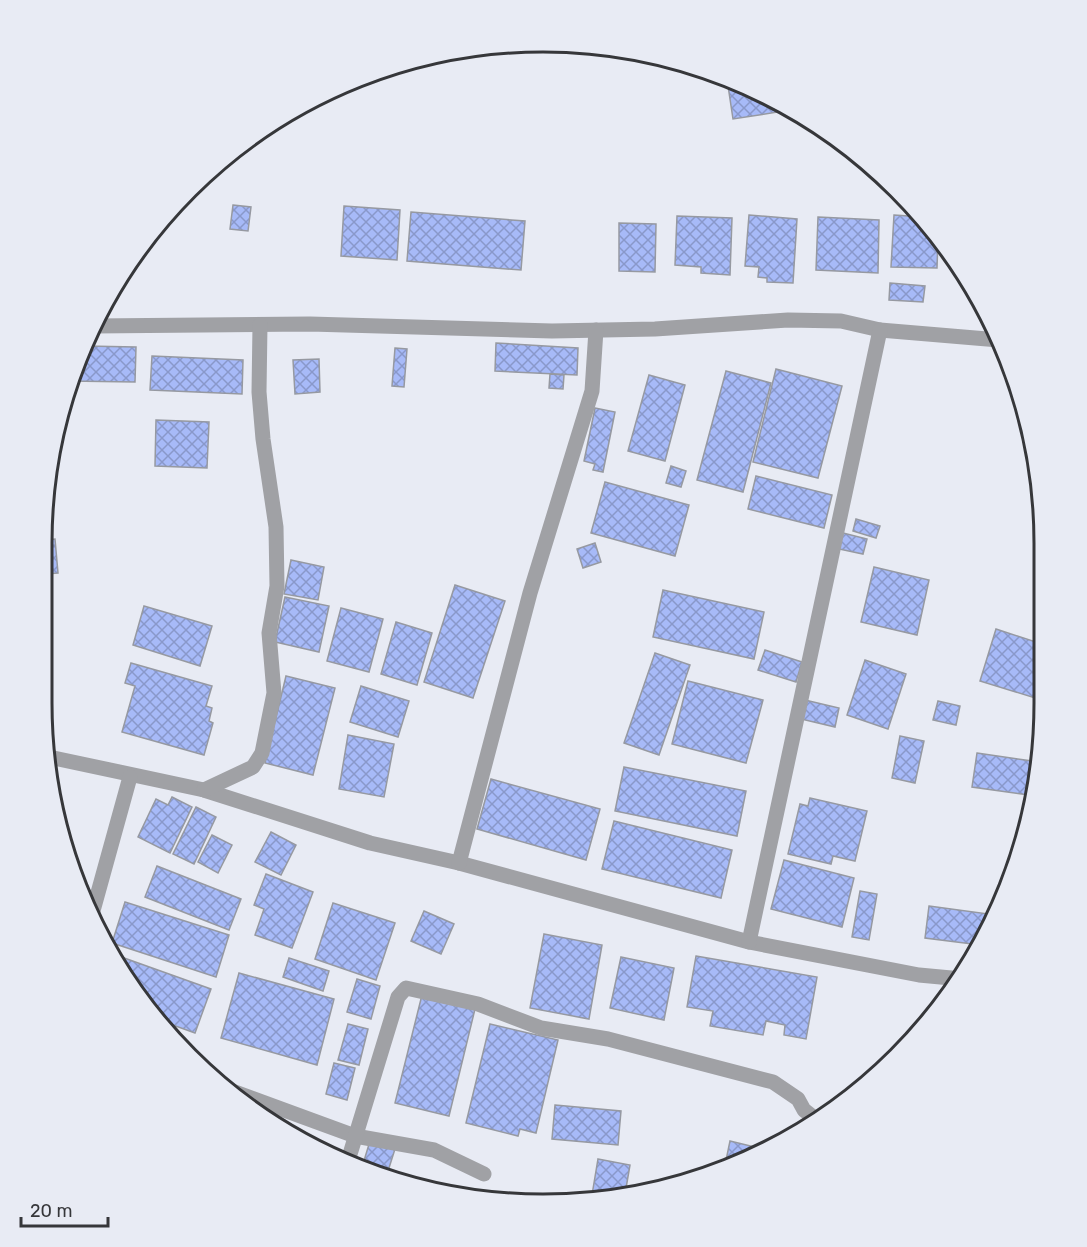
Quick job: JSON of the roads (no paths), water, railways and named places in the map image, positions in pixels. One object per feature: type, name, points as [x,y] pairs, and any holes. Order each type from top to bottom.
[{"type":"street","points":[[103,326],[260,325],[596,330],[655,329],[788,320],[841,321],[880,330],[989,338]]},
{"type":"street","points":[[204,790],[253,767],[262,753],[274,693],[269,633],[277,586],[276,527],[263,439],[260,325]]},
{"type":"street","points":[[459,863],[530,593],[592,391],[596,330]]},
{"type":"street","points":[[749,942],[880,330]]},
{"type":"street","points":[[56,759],[130,777],[204,790],[370,843],[459,863],[749,942],[919,975],[951,978]]},
{"type":"street","points":[[95,903],[130,777]]},
{"type":"street","points":[[350,1154],[398,998],[406,988],[478,1004],[541,1028],[608,1039],[773,1082],[798,1098],[804,1110],[811,1115]]},
{"type":"street","points":[[252,1098],[355,1136],[434,1150],[484,1174]]}]
